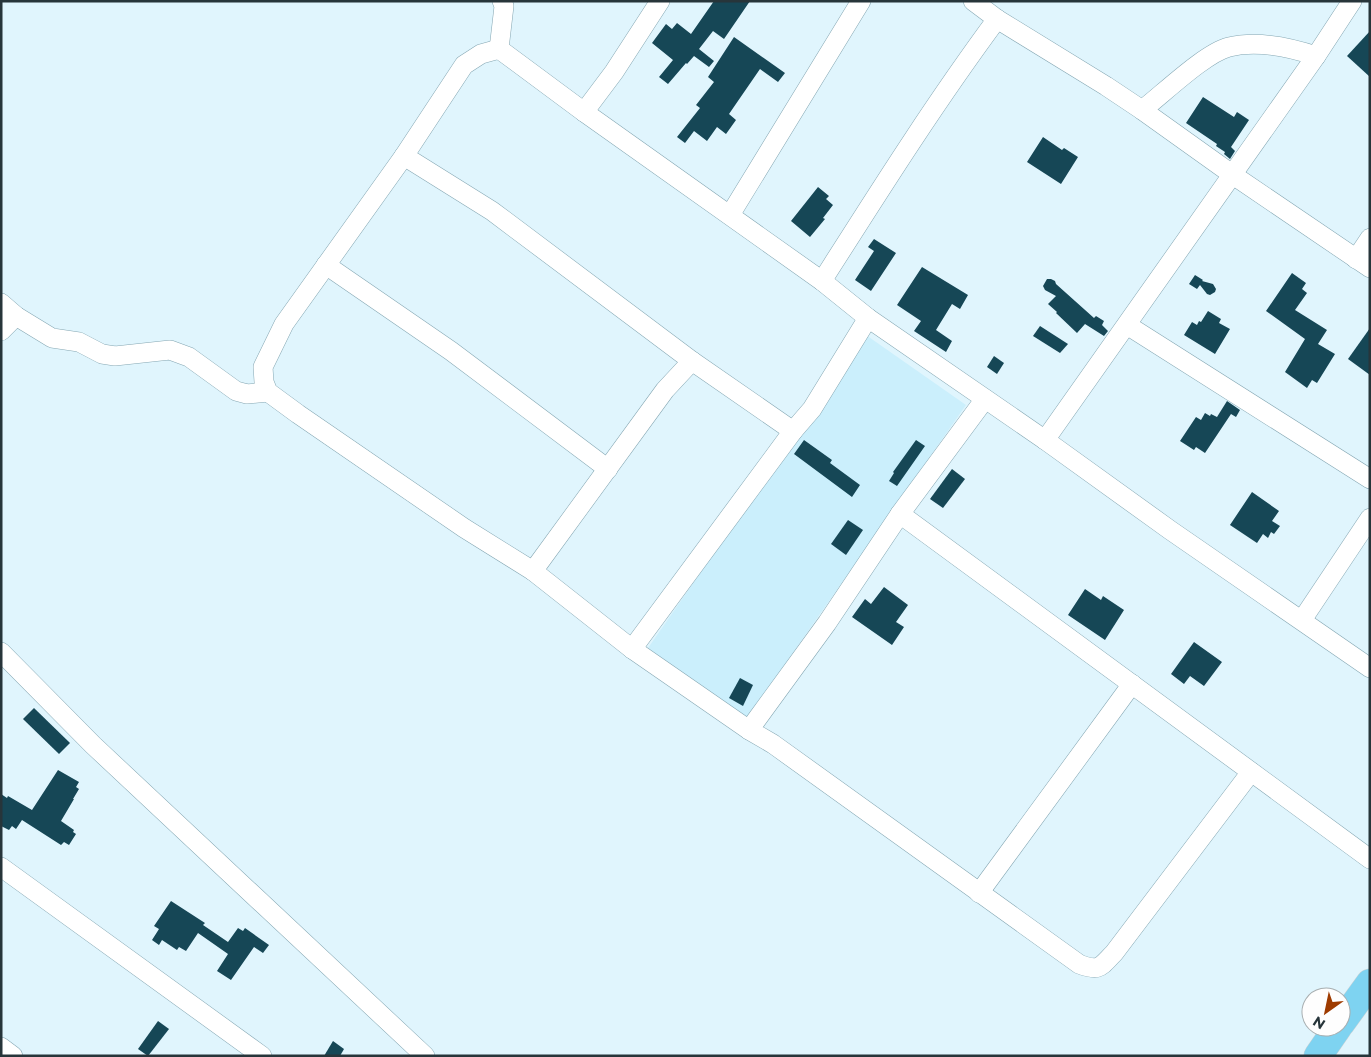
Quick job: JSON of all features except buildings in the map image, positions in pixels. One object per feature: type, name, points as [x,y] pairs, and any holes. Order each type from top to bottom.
[{"type":"highway","points":[[1351,1009],[1370,983]]},
{"type":"highway","points":[[1318,1056],[1331,1037]]},
{"type":"street","points":[[499,49],[504,6],[502,1]]},
{"type":"street","points":[[584,112],[614,72],[660,1]]},
{"type":"street","points":[[730,215],[861,1]]},
{"type":"street","points":[[974,1],[997,19],[1142,110],[1232,175],[1363,263],[1370,238]]},
{"type":"street","points":[[1044,440],[1316,56],[1352,1]]},
{"type":"street","points":[[822,281],[899,160],[966,60],[997,19]]},
{"type":"street","points":[[1142,110],[1208,57],[1228,47],[1258,44],[1294,48],[1316,56]]},
{"type":"street","points":[[499,49],[584,112],[822,281],[868,318],[1370,668]]},
{"type":"street","points":[[499,49],[481,54],[464,66],[404,156],[284,324],[263,367],[264,382],[268,392],[464,528],[534,571],[632,649],[748,730],[773,744],[1080,964],[1092,969],[1100,967],[1114,953],[1251,772]]},
{"type":"street","points":[[404,156],[492,212],[692,361],[793,431]]},
{"type":"street","points":[[326,265],[451,351],[608,469]]},
{"type":"street","points":[[1,302],[16,316],[52,338],[79,342],[102,354],[115,356],[170,350],[189,357],[236,390],[247,394],[268,392]]},
{"type":"street","points":[[1,331],[16,316]]},
{"type":"street","points":[[632,649],[793,431],[812,409],[868,318]]},
{"type":"street","points":[[1127,325],[1370,479]]},
{"type":"street","points":[[534,571],[665,390],[692,361]]},
{"type":"street","points":[[748,730],[828,623],[900,514],[985,399]]},
{"type":"street","points":[[900,514],[1370,859]]},
{"type":"street","points":[[1302,620],[1370,518]]},
{"type":"street","points":[[1,652],[93,745],[425,1056]]},
{"type":"street","points":[[980,893],[1132,684]]},
{"type":"street","points":[[1,867],[19,878],[262,1056]]},
{"type":"street","points":[[1,1047],[13,1056]]},
{"type":"shaded area","points":[[866,335],[966,405],[746,720],[648,648]]}]
